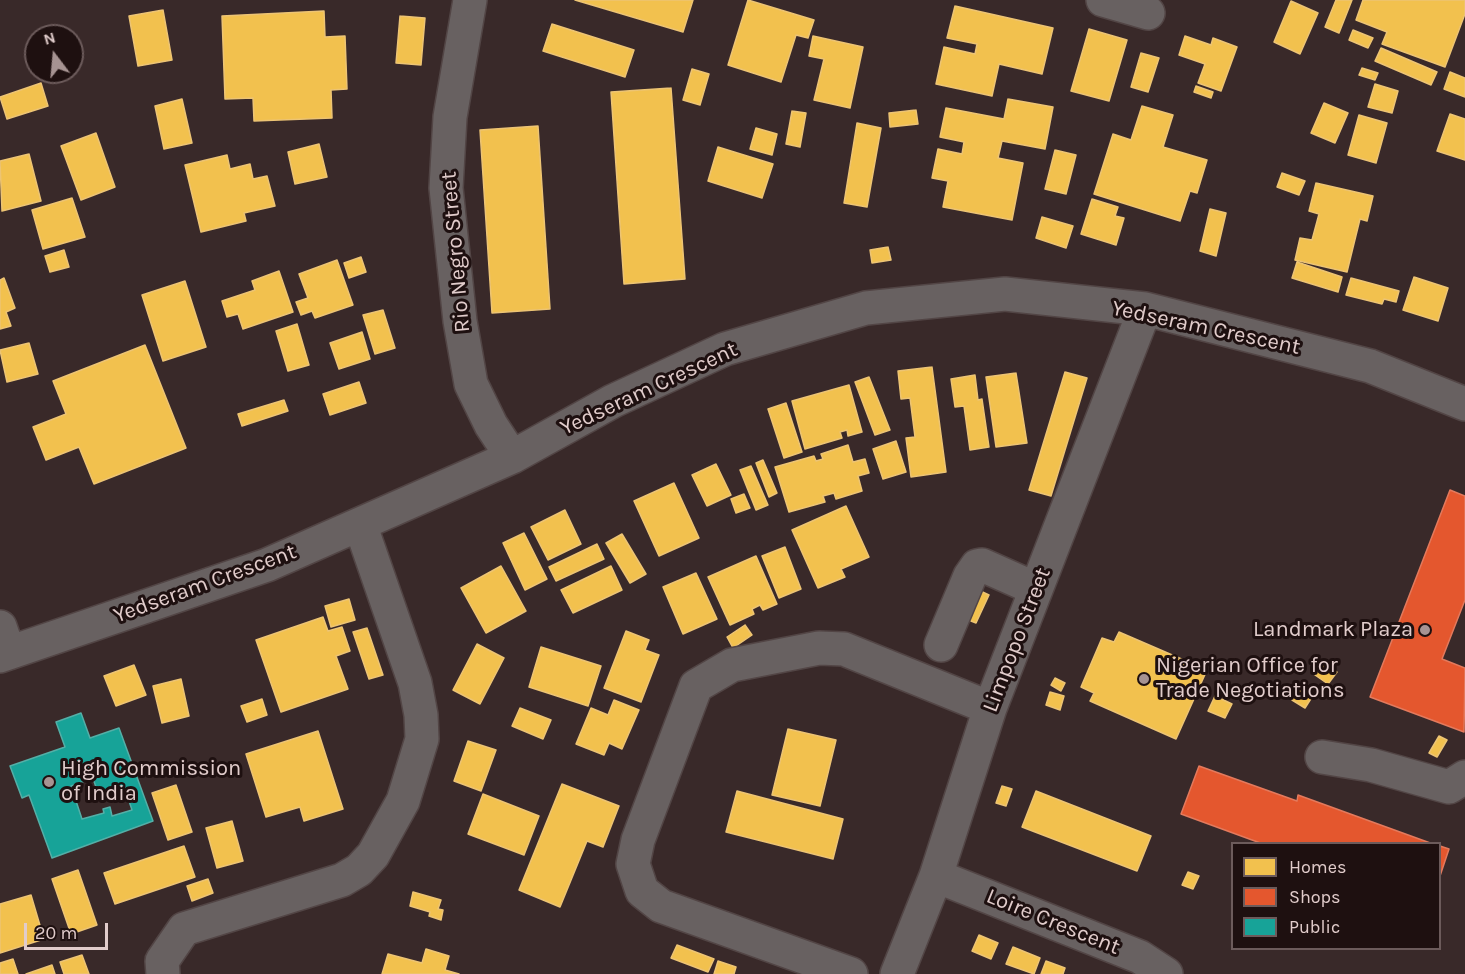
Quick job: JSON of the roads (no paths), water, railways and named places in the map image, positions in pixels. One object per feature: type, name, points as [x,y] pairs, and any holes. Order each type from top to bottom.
[{"type":"street","name":"Rio Negro Street","points":[[470,0],[450,117],[446,188],[460,321],[471,384],[491,425],[512,457]]},
{"type":"street","points":[[1103,0],[1148,13]]},
{"type":"street","name":"Yedseram Crescent","points":[[3,646],[267,565],[512,457],[613,401],[725,349],[866,308],[1005,294],[1144,309],[1370,366],[1465,404]]},
{"type":"street","name":"Limpopo Street","points":[[897,974],[936,876],[990,708],[1144,309]]},
{"type":"street","points":[[163,974],[162,961],[184,929],[342,880],[359,870],[373,855],[403,801],[422,739],[421,715],[415,683],[360,524]]},
{"type":"street","points":[[941,645],[970,576],[977,566],[982,565],[1036,589]]},
{"type":"street","points":[[851,974],[661,906],[642,891],[633,864],[638,840],[696,686],[732,665],[819,648],[844,649],[990,708]]},
{"type":"street","points":[[1322,757],[1371,765],[1449,787],[1465,777]]},
{"type":"street","name":"Loire Crescent","points":[[936,876],[1140,957],[1166,974]]},
{"type":"place","name":"Landmark Plaza","points":[[1425,630]]},
{"type":"place","name":"Nigerian Office for Trade Negotiations","points":[[1144,679]]},
{"type":"place","name":"High Commission of India","points":[[49,782]]}]
